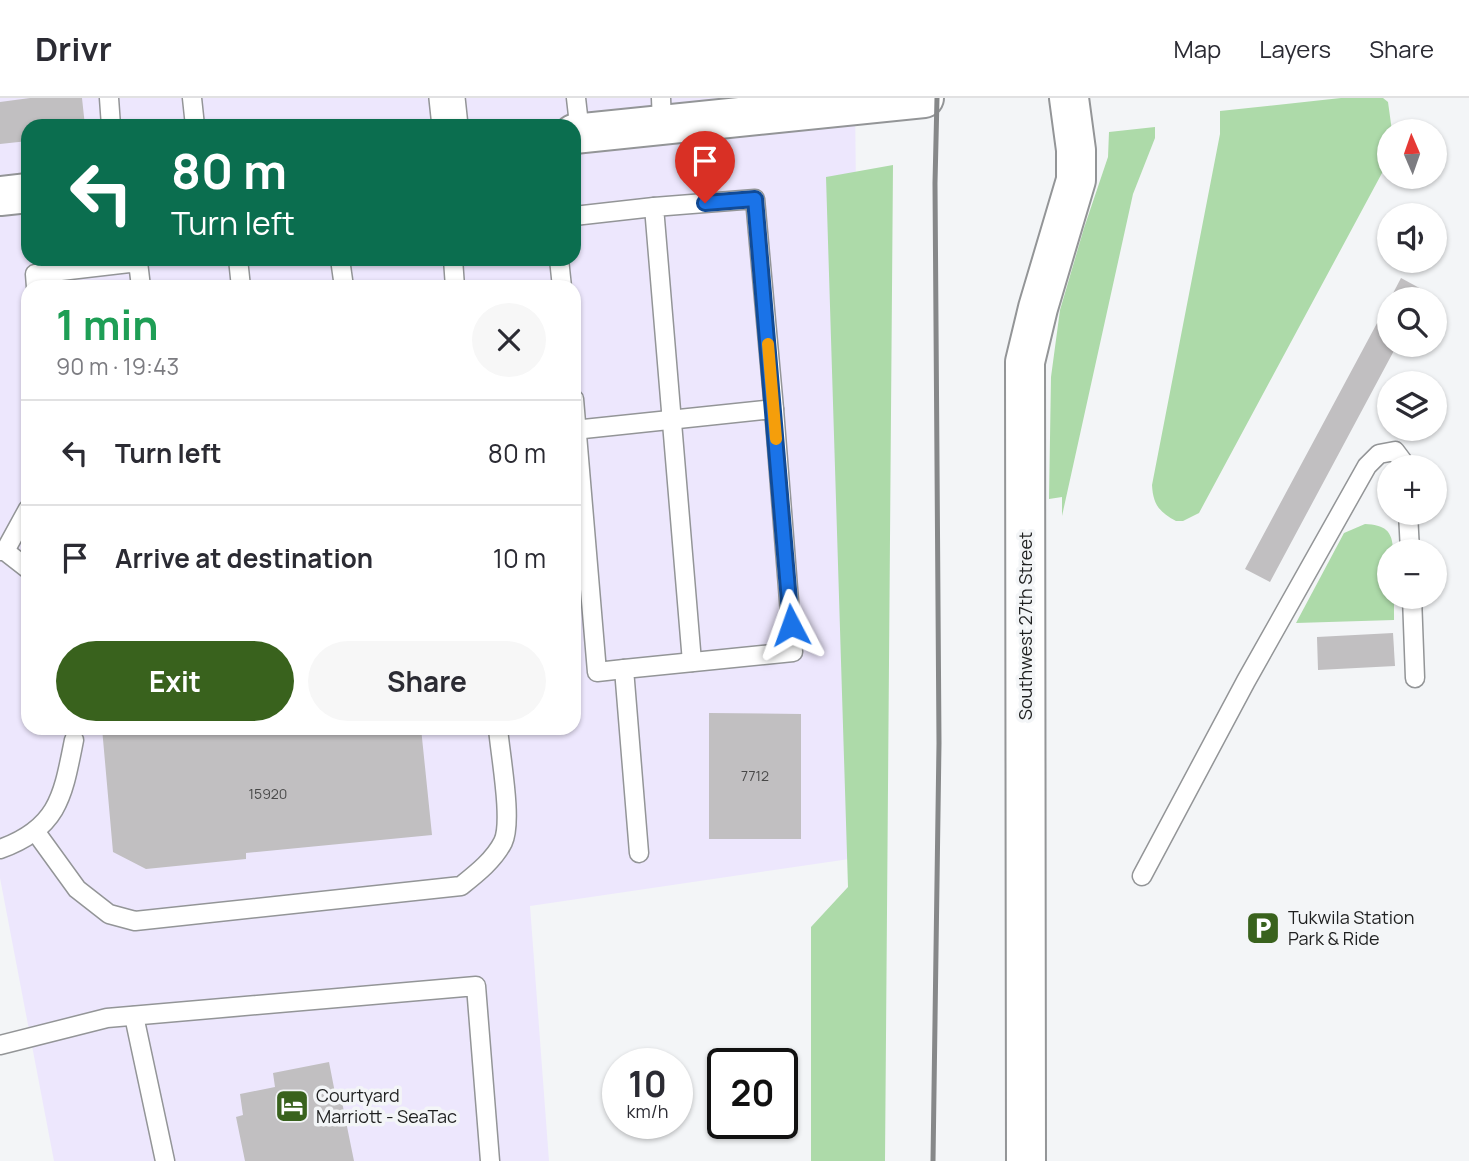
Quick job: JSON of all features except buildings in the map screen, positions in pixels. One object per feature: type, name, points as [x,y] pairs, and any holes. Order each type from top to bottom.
[{"type":"street","points":[[447,98],[449,119]]},
{"type":"street","points":[[581,121],[662,111],[924,98]]},
{"type":"street","name":"Southwest 27th Street","points":[[1026,1161],[1026,362],[1038,308],[1076,180],[1076,150],[1069,98]]},
{"type":"street","points":[[0,196],[21,194]]},
{"type":"lane","points":[[109,98],[110,119]]},
{"type":"lane","points":[[192,98],[194,119]]},
{"type":"lane","points":[[581,215],[755,199],[793,652],[597,672],[581,487]]},
{"type":"lane","points":[[654,208],[692,662]]},
{"type":"lane","points":[[35,280],[35,274],[104,266]]},
{"type":"lane","points":[[581,428],[774,409]]},
{"type":"lane","points":[[1379,455],[1395,451],[1398,455]]},
{"type":"lane","points":[[1142,876],[1246,681],[1367,466],[1377,457]]},
{"type":"lane","points":[[21,520],[2,551],[21,564]]},
{"type":"lane","points":[[1412,609],[1415,678]]},
{"type":"lane","points":[[624,668],[639,853]]},
{"type":"lane","points":[[35,831],[77,889],[109,914],[135,921],[461,886],[502,844],[507,827],[499,735]]},
{"type":"lane","points":[[0,849],[21,841],[54,811],[64,792],[74,740]]},
{"type":"lane","points":[[0,1045],[107,1018],[476,986],[490,1161]]},
{"type":"lane","points":[[134,1016],[165,1161]]},
{"type":"shaded area","points":[[0,98],[855,98],[863,857],[530,906],[549,1161],[54,1161],[0,878]]},
{"type":"green space","points":[[1341,98],[1383,98],[1388,102],[1390,119],[1377,119],[1377,182],[1199,513],[1183,521],[1176,521],[1158,507],[1152,485],[1220,134],[1220,111]]},
{"type":"green space","points":[[1155,127],[1155,138],[1133,194],[1062,516],[1062,497],[1049,499],[1051,377],[1060,310],[1108,157],[1109,132]]},
{"type":"green space","points":[[893,165],[885,1161],[811,1161],[811,927],[848,887],[826,177]]},
{"type":"green space","points":[[1365,524],[1382,527],[1389,533],[1391,539],[1377,539],[1377,609],[1394,609],[1394,620],[1296,623],[1344,533]]},
{"type":"railway","points":[[933,1161],[939,743],[935,183],[937,98]]},
{"type":"slow traffic","points":[[768,344],[776,439]]},
{"type":"place","name":"Tukwila Station Park & Ride","points":[[1263,928]]},
{"type":"place","name":"Courtyard Marriott - SeaTac","points":[[292,1106]]},
{"type":"route","points":[[705,203],[755,199],[791,625]]}]
